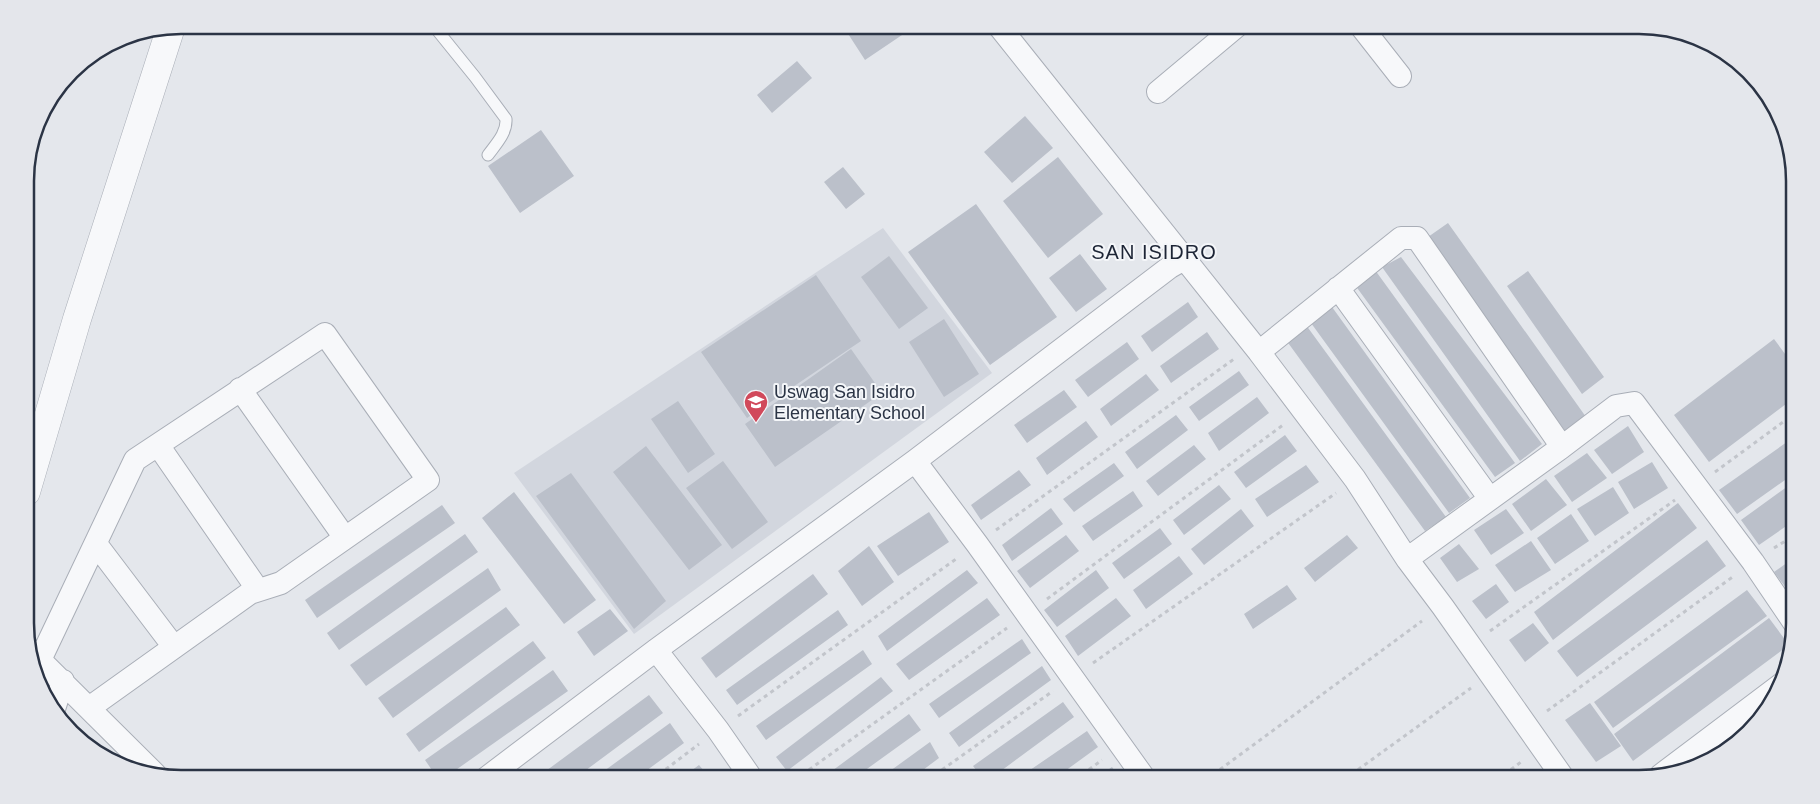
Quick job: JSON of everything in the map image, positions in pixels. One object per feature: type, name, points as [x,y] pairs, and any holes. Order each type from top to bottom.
[{"type":"street","points":[[1005,34],[1256,349],[1355,479],[1407,559],[1443,606],[1558,770]]},
{"type":"street","points":[[1158,92],[1227,34]]},
{"type":"street","points":[[1367,34],[1400,76]]},
{"type":"street","points":[[34,464],[76,319],[167,35]]},
{"type":"street","points":[[1256,349],[1401,238],[1417,238],[1562,447]]},
{"type":"street","points":[[497,770],[656,650],[915,461],[1170,267],[1184,259]]},
{"type":"street","points":[[1338,288],[1490,499]]},
{"type":"street","points":[[37,649],[96,544],[135,460],[325,334],[428,480],[281,583],[250,593],[89,708]]},
{"type":"street","points":[[240,389],[344,538]]},
{"type":"street","points":[[1407,559],[1616,406],[1634,404],[1753,562],[1786,611]]},
{"type":"street","points":[[158,445],[258,590]]},
{"type":"street","points":[[915,461],[977,544],[1139,770]]},
{"type":"street","points":[[96,544],[174,647]]},
{"type":"street","points":[[656,650],[718,730],[746,770]]},
{"type":"street","points":[[38,658],[146,765]]},
{"type":"street","points":[[56,702],[62,681]]},
{"type":"street","points":[[1672,766],[1767,695]]},
{"type":"lane","points":[[440,34],[506,119],[504,132],[488,155]]},
{"type":"path","points":[[665,770],[977,544],[1256,349]]},
{"type":"path","points":[[809,770],[1027,614],[1302,410]]},
{"type":"path","points":[[1470,646],[1786,420]]},
{"type":"path","points":[[942,770],[1355,479]]},
{"type":"path","points":[[1526,726],[1753,562],[1786,541]]},
{"type":"path","points":[[1219,770],[1443,606]]},
{"type":"path","points":[[1358,770],[1490,675]]},
{"type":"path","points":[[1089,770],[1122,746]]},
{"type":"shaded area","name":"Uswag San Isidro Elementary School","points":[[883,228],[992,373],[634,634],[514,473]]},
{"type":"building","points":[[848,34],[904,34],[865,60]]},
{"type":"building","points":[[797,61],[812,78],[772,113],[757,95]]},
{"type":"building","points":[[1025,116],[1053,148],[1012,183],[984,152]]},
{"type":"building","points":[[541,130],[574,176],[520,213],[488,166]]},
{"type":"building","points":[[1058,157],[1103,214],[1048,258],[1003,201]]},
{"type":"building","points":[[843,167],[865,194],[846,209],[824,182]]},
{"type":"building","points":[[976,204],[1057,317],[990,365],[908,252]]},
{"type":"building","points":[[1448,223],[1586,417],[1565,431],[1428,237]]},
{"type":"building","points":[[1080,254],[1107,289],[1076,312],[1049,278]]},
{"type":"building","points":[[889,256],[928,308],[899,329],[861,277]]},
{"type":"building","points":[[1401,257],[1542,444],[1520,461],[1382,267]]},
{"type":"building","points":[[1375,270],[1515,463],[1495,477],[1355,285]]},
{"type":"building","points":[[1528,271],[1604,377],[1582,394],[1507,286]]},
{"type":"building","points":[[816,275],[861,341],[747,418],[701,352]]},
{"type":"building","points":[[1188,302],[1198,317],[1152,352],[1141,336]]},
{"type":"building","points":[[1332,307],[1470,498],[1449,513],[1311,323]]},
{"type":"building","points":[[944,319],[979,374],[944,397],[909,342]]},
{"type":"building","points":[[1306,325],[1446,517],[1425,531],[1286,340]]},
{"type":"building","points":[[1207,332],[1219,349],[1171,383],[1160,366]]},
{"type":"building","points":[[1774,339],[1786,355],[1786,404],[1709,462],[1674,415]]},
{"type":"building","points":[[1127,342],[1139,359],[1088,397],[1075,380]]},
{"type":"building","points":[[851,349],[882,393],[775,467],[745,424]]},
{"type":"building","points":[[1239,371],[1249,385],[1199,421],[1189,407]]},
{"type":"building","points":[[1146,374],[1159,390],[1111,426],[1100,409]]},
{"type":"building","points":[[1064,390],[1077,407],[1027,443],[1014,425]]},
{"type":"building","points":[[1257,397],[1269,413],[1219,451],[1208,433]]},
{"type":"building","points":[[678,401],[715,454],[688,473],[651,419]]},
{"type":"building","points":[[1176,415],[1188,430],[1137,469],[1125,452]]},
{"type":"building","points":[[1086,421],[1098,437],[1047,475],[1036,458]]},
{"type":"building","points":[[1628,426],[1644,452],[1612,474],[1594,450]]},
{"type":"building","points":[[1285,435],[1297,451],[1246,488],[1234,472]]},
{"type":"building","points":[[1786,443],[1786,479],[1737,514],[1719,490]]},
{"type":"building","points":[[1194,445],[1206,459],[1158,496],[1146,481]]},
{"type":"building","points":[[646,446],[722,545],[689,570],[613,472]]},
{"type":"building","points":[[1587,453],[1607,478],[1572,502],[1554,476]]},
{"type":"building","points":[[723,461],[768,522],[732,549],[686,488]]},
{"type":"building","points":[[1652,462],[1668,488],[1634,509],[1618,482]]},
{"type":"building","points":[[1114,463],[1124,476],[1074,512],[1063,499]]},
{"type":"building","points":[[1306,465],[1319,482],[1267,517],[1255,499]]},
{"type":"building","points":[[1019,470],[1031,485],[981,520],[971,505]]},
{"type":"building","points":[[571,473],[666,601],[634,629],[536,496]]},
{"type":"building","points":[[1546,479],[1567,505],[1531,531],[1512,504]]},
{"type":"building","points":[[1219,485],[1231,499],[1184,535],[1173,520]]},
{"type":"building","points":[[1613,487],[1629,513],[1595,536],[1577,509]]},
{"type":"building","points":[[1786,488],[1786,526],[1759,545],[1741,520]]},
{"type":"building","points":[[1133,491],[1143,506],[1093,541],[1082,526]]},
{"type":"building","points":[[514,492],[596,600],[564,624],[482,518]]},
{"type":"building","points":[[1678,503],[1697,528],[1553,640],[1534,612]]},
{"type":"building","points":[[442,505],[455,523],[317,618],[305,600]]},
{"type":"building","points":[[1051,508],[1063,524],[1012,561],[1002,545]]},
{"type":"building","points":[[1241,509],[1254,526],[1204,565],[1191,549]]},
{"type":"building","points":[[1506,509],[1524,533],[1491,555],[1474,530]]},
{"type":"building","points":[[929,512],[949,542],[898,576],[877,546]]},
{"type":"building","points":[[1571,514],[1589,541],[1555,564],[1537,538]]},
{"type":"building","points":[[1160,528],[1172,544],[1124,579],[1112,563]]},
{"type":"building","points":[[465,534],[478,552],[339,650],[327,633]]},
{"type":"building","points":[[1066,535],[1079,551],[1030,588],[1017,571]]},
{"type":"building","points":[[1347,535],[1358,548],[1315,582],[1304,568]]},
{"type":"building","points":[[1707,540],[1726,566],[1577,677],[1557,651]]},
{"type":"building","points":[[1531,541],[1551,570],[1515,592],[1495,565]]},
{"type":"building","points":[[1459,544],[1479,569],[1457,582],[1440,558]]},
{"type":"building","points":[[869,546],[894,582],[862,606],[838,571]]},
{"type":"building","points":[[1179,556],[1193,574],[1146,609],[1133,590]]},
{"type":"building","points":[[1786,563],[1786,588],[1774,572]]},
{"type":"building","points":[[488,568],[501,590],[366,686],[350,665]]},
{"type":"building","points":[[967,570],[978,583],[887,651],[878,636]]},
{"type":"building","points":[[1096,570],[1109,588],[1057,627],[1044,610]]},
{"type":"building","points":[[813,574],[828,594],[716,678],[701,658]]},
{"type":"building","points":[[1496,584],[1509,602],[1486,619],[1472,601]]},
{"type":"building","points":[[1287,585],[1297,599],[1253,629],[1244,614]]},
{"type":"building","points":[[1747,590],[1767,616],[1613,728],[1594,702]]},
{"type":"building","points":[[987,598],[1000,615],[909,680],[896,664]]},
{"type":"building","points":[[1116,598],[1131,616],[1078,656],[1065,636]]},
{"type":"building","points":[[506,607],[520,625],[393,718],[378,698]]},
{"type":"building","points":[[610,609],[628,631],[594,656],[577,632]]},
{"type":"building","points":[[838,610],[848,625],[737,705],[726,690]]},
{"type":"building","points":[[1769,618],[1785,640],[1783,649],[1633,761],[1614,734]]},
{"type":"building","points":[[1533,623],[1549,643],[1525,662],[1509,640]]},
{"type":"building","points":[[1022,639],[1031,653],[939,718],[929,704]]},
{"type":"building","points":[[533,641],[546,658],[419,752],[406,734]]},
{"type":"building","points":[[863,650],[872,664],[766,740],[756,726]]},
{"type":"building","points":[[1042,666],[1051,680],[959,747],[949,733]]},
{"type":"building","points":[[553,670],[568,691],[456,770],[432,770],[425,760]]},
{"type":"building","points":[[881,677],[893,691],[788,770],[786,770],[776,757]]},
{"type":"building","points":[[649,695],[663,713],[586,770],[547,770]]},
{"type":"building","points":[[1063,702],[1074,717],[1002,770],[976,770],[973,766]]},
{"type":"building","points":[[1590,703],[1621,746],[1596,762],[1565,720]]},
{"type":"building","points":[[909,714],[921,730],[865,770],[833,770]]},
{"type":"building","points":[[670,723],[684,743],[647,770],[605,770]]},
{"type":"building","points":[[1087,731],[1098,747],[1066,770],[1030,770]]},
{"type":"building","points":[[930,742],[939,758],[923,770],[891,770]]},
{"type":"building","points":[[699,765],[703,770],[692,770]]},
{"type":"place","name":"Uswag San Isidro Elementary School","points":[[756,423]]},
{"type":"district","name":"SAN ISIDRO","points":[[1154,252]]}]
